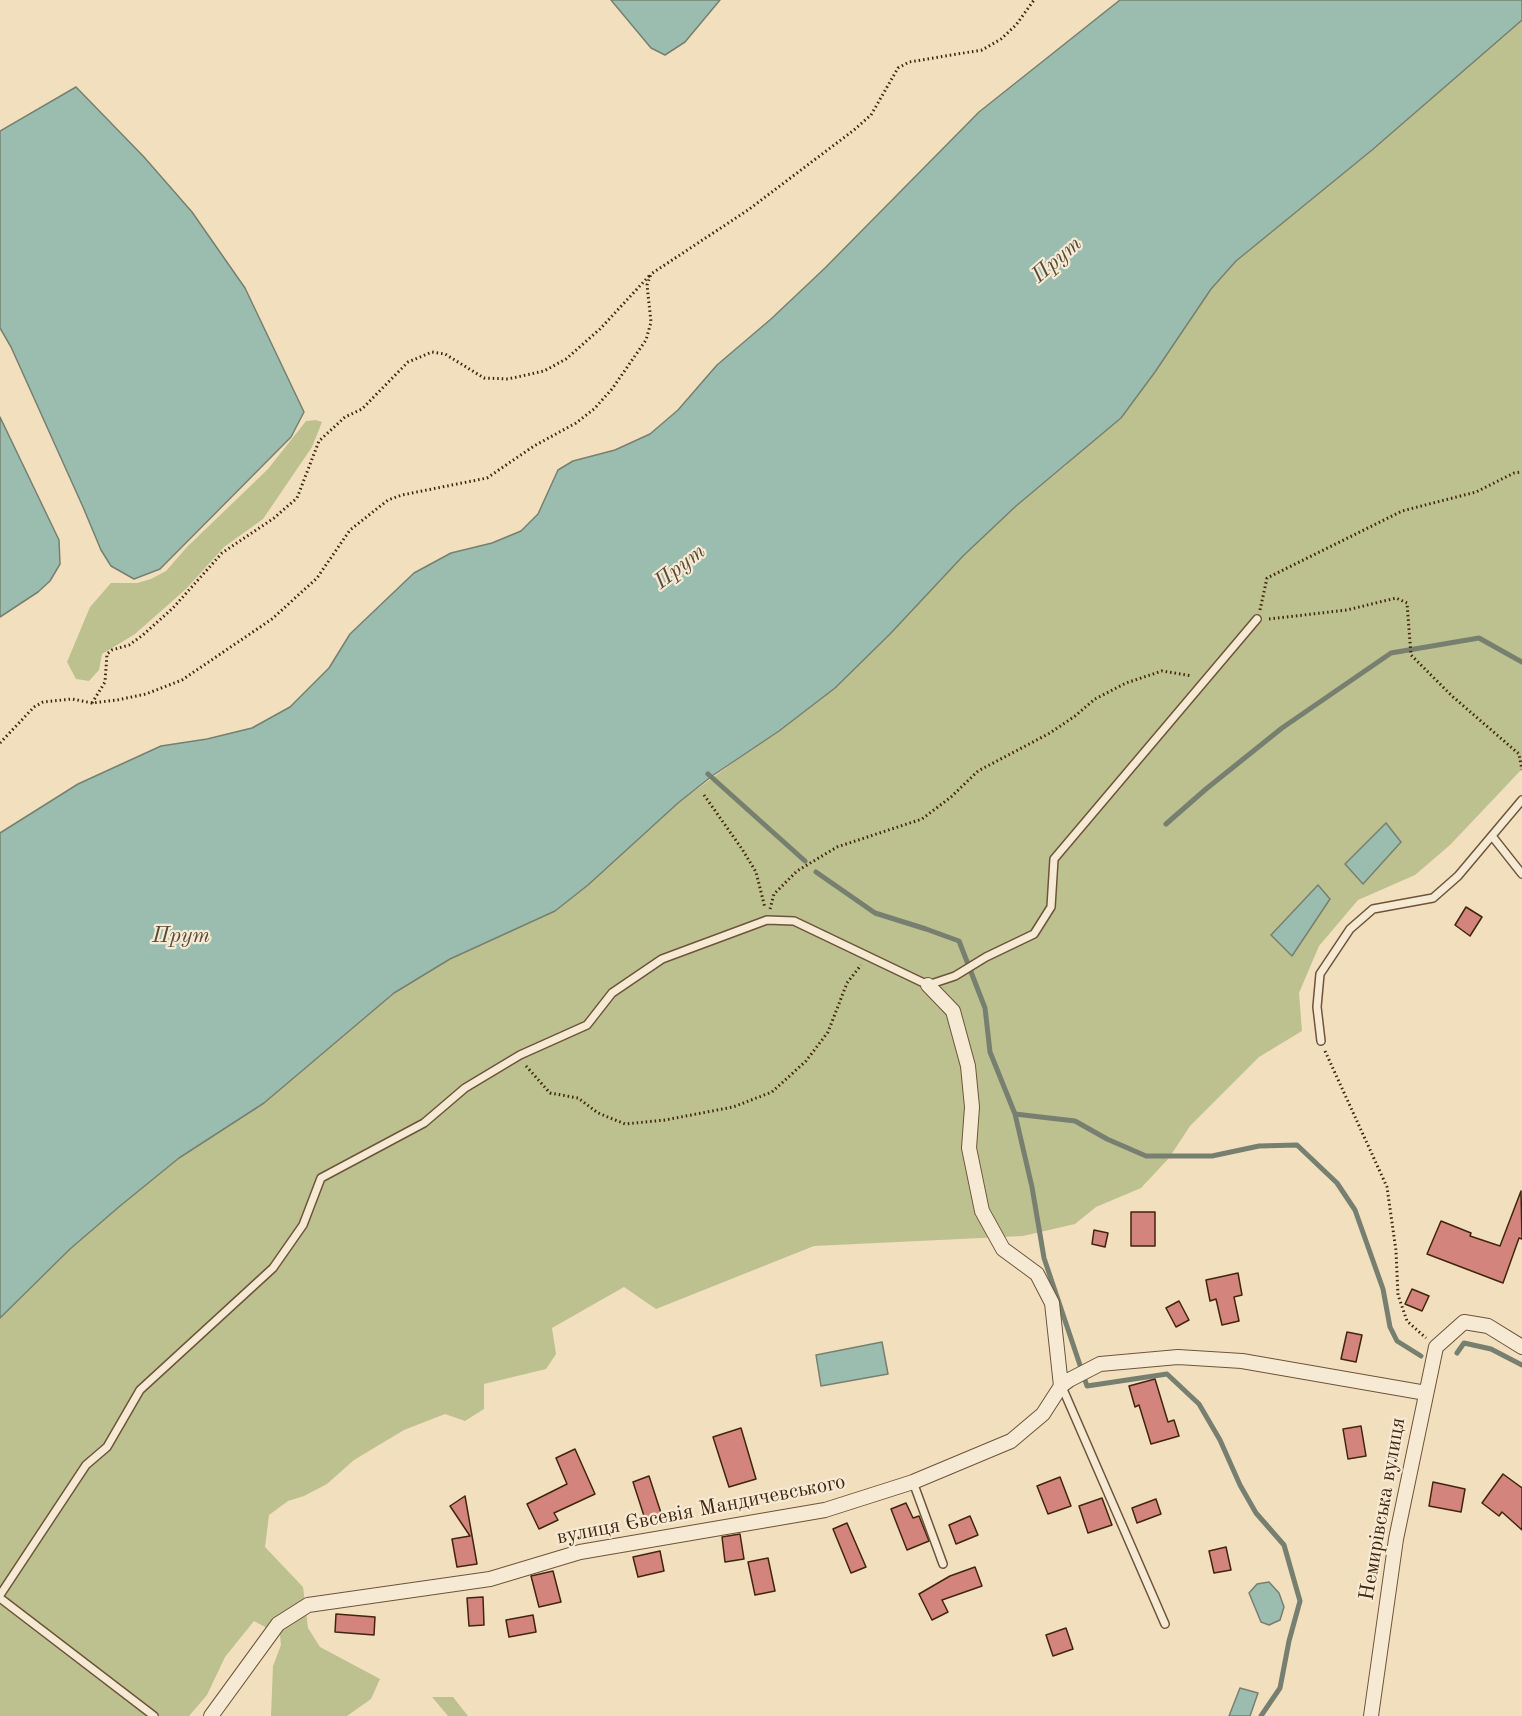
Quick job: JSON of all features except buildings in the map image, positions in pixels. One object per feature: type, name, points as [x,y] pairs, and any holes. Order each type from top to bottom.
[{"type":"street","points":[[928,985],[953,1011],[968,1066],[972,1107],[969,1148],[982,1211],[1004,1249],[1037,1274],[1052,1303],[1065,1383]]},
{"type":"street","points":[[1436,1347],[1464,1322],[1488,1326],[1522,1347]]},
{"type":"street","name":"Немирівська вулиця","points":[[1371,1716],[1396,1539],[1436,1347]]},
{"type":"street","name":"вулиця Євсевія Мандичевського","points":[[211,1716],[278,1624],[308,1605],[490,1579],[580,1552],[825,1510],[913,1482],[1011,1441],[1043,1414],[1065,1383],[1100,1364],[1178,1357],[1242,1361],[1426,1393]]},
{"type":"lane","points":[[154,1716],[0,1597],[86,1465],[107,1447],[140,1390],[273,1268],[303,1225],[321,1178],[424,1123],[465,1088],[520,1054],[587,1025],[612,993],[662,959],[767,920],[794,921],[928,985],[955,976],[986,957],[1034,934],[1051,907],[1054,859],[1257,619]]},
{"type":"lane","points":[[1321,1041],[1317,1007],[1320,974],[1350,929],[1373,909],[1433,898],[1458,876],[1522,800]]},
{"type":"lane","points":[[1492,836],[1522,874]]},
{"type":"lane","points":[[1065,1383],[1165,1624]]},
{"type":"lane","points":[[913,1482],[943,1564]]},
{"type":"path","points":[[92,703],[105,682],[107,654],[112,650],[129,645],[143,635],[173,608],[222,553],[274,518],[297,498],[319,441],[345,417],[362,409],[408,362],[432,352],[445,354],[484,378],[508,379],[544,371],[566,359],[600,329],[651,274],[748,210],[854,130],[871,115],[898,68],[909,62],[982,50],[1001,39],[1016,25],[1034,0]]},
{"type":"path","points":[[0,743],[34,707],[43,702],[72,699],[92,703],[146,694],[182,680],[272,619],[317,578],[350,530],[387,500],[487,478],[534,446],[576,423],[594,409],[612,389],[646,340],[651,322],[647,285],[651,274]]},
{"type":"path","points":[[1522,472],[1514,473],[1476,492],[1402,511],[1267,578],[1257,619],[1347,610],[1396,598],[1407,603],[1411,655],[1452,696],[1519,754],[1522,770]]},
{"type":"path","points":[[767,920],[774,894],[797,870],[837,847],[922,819],[951,797],[978,771],[1050,733],[1095,699],[1126,683],[1162,671],[1187,674],[1206,680]]},
{"type":"path","points":[[704,795],[756,872],[767,920]]},
{"type":"path","points":[[520,1054],[528,1069],[550,1093],[578,1098],[597,1113],[625,1124],[665,1120],[733,1107],[772,1092],[806,1061],[828,1032],[847,983],[867,956]]},
{"type":"path","points":[[1321,1041],[1387,1186],[1396,1251],[1398,1295],[1407,1321],[1436,1347]]},
{"type":"green space","points":[[1522,20],[1522,769],[1450,845],[1415,875],[1358,900],[1319,946],[1299,993],[1302,1031],[1259,1057],[1190,1126],[1169,1158],[1141,1188],[1096,1207],[1075,1224],[1023,1236],[814,1246],[656,1309],[624,1287],[552,1328],[556,1354],[546,1369],[484,1384],[484,1409],[465,1421],[445,1414],[404,1430],[354,1460],[327,1484],[304,1496],[288,1501],[269,1515],[265,1547],[303,1587],[308,1628],[320,1647],[380,1679],[371,1699],[347,1716],[271,1716],[273,1666],[281,1645],[280,1635],[254,1621],[225,1657],[207,1695],[189,1716],[0,1716],[0,1318],[70,1249],[120,1206],[179,1158],[264,1103],[394,993],[450,959],[555,911],[588,885],[678,803],[835,688],[890,634],[963,556],[1016,506],[1065,466],[1155,372],[1211,289],[1236,261],[1372,150]]},
{"type":"green space","points":[[306,421],[322,422],[312,447],[263,519],[224,547],[186,589],[135,634],[102,654],[99,670],[89,681],[76,679],[67,662],[90,607],[111,583],[137,583],[166,571],[187,547],[268,469]]},
{"type":"green space","points":[[432,1697],[453,1697],[468,1716],[448,1716]]},
{"type":"water","points":[[611,0],[720,0],[685,42],[665,55],[651,48]]},
{"type":"water","name":"Прут","points":[[1120,0],[1522,0],[1522,20],[1372,150],[1236,261],[1211,289],[1121,418],[1016,506],[963,556],[890,634],[835,688],[678,803],[588,885],[555,911],[450,959],[394,993],[264,1103],[179,1158],[120,1206],[70,1249],[0,1318],[0,833],[78,784],[161,746],[207,739],[252,728],[290,707],[329,668],[350,634],[414,573],[451,553],[492,543],[521,531],[538,514],[558,470],[573,461],[615,450],[650,434],[678,410],[717,365],[771,319],[825,268],[979,112]]},
{"type":"water","points":[[76,87],[144,157],[192,212],[245,288],[304,412],[291,437],[160,569],[134,579],[111,566],[101,550],[11,347],[0,328],[0,131]]},
{"type":"water","points":[[0,417],[59,540],[60,564],[50,581],[38,592],[0,617]]},
{"type":"water","points":[[1386,823],[1401,842],[1363,884],[1345,864]]},
{"type":"water","points":[[1318,885],[1330,899],[1292,956],[1271,935]]},
{"type":"water","points":[[882,1342],[888,1374],[821,1386],[816,1355]]},
{"type":"water","points":[[1269,1582],[1279,1593],[1284,1607],[1280,1620],[1269,1625],[1261,1622],[1249,1593],[1257,1584]]},
{"type":"water","points":[[1240,1688],[1258,1693],[1250,1716],[1229,1716]]},
{"type":"waterway","points":[[1166,824],[1282,728],[1391,653],[1479,638],[1522,662]]},
{"type":"waterway","points":[[708,774],[805,861]]},
{"type":"waterway","points":[[816,872],[875,913],[959,941],[985,1008],[990,1052],[1015,1114],[1032,1187],[1044,1258],[1087,1386],[1167,1374],[1199,1404],[1220,1440],[1240,1485],[1256,1513],[1284,1545],[1300,1601],[1280,1688],[1261,1716]]},
{"type":"waterway","points":[[1015,1114],[1075,1121],[1107,1139],[1146,1156],[1212,1156],[1259,1146],[1297,1145],[1337,1183],[1355,1210],[1383,1289],[1390,1327],[1397,1341],[1421,1356]]},
{"type":"waterway","points":[[1457,1353],[1464,1343],[1491,1349],[1522,1365]]}]
